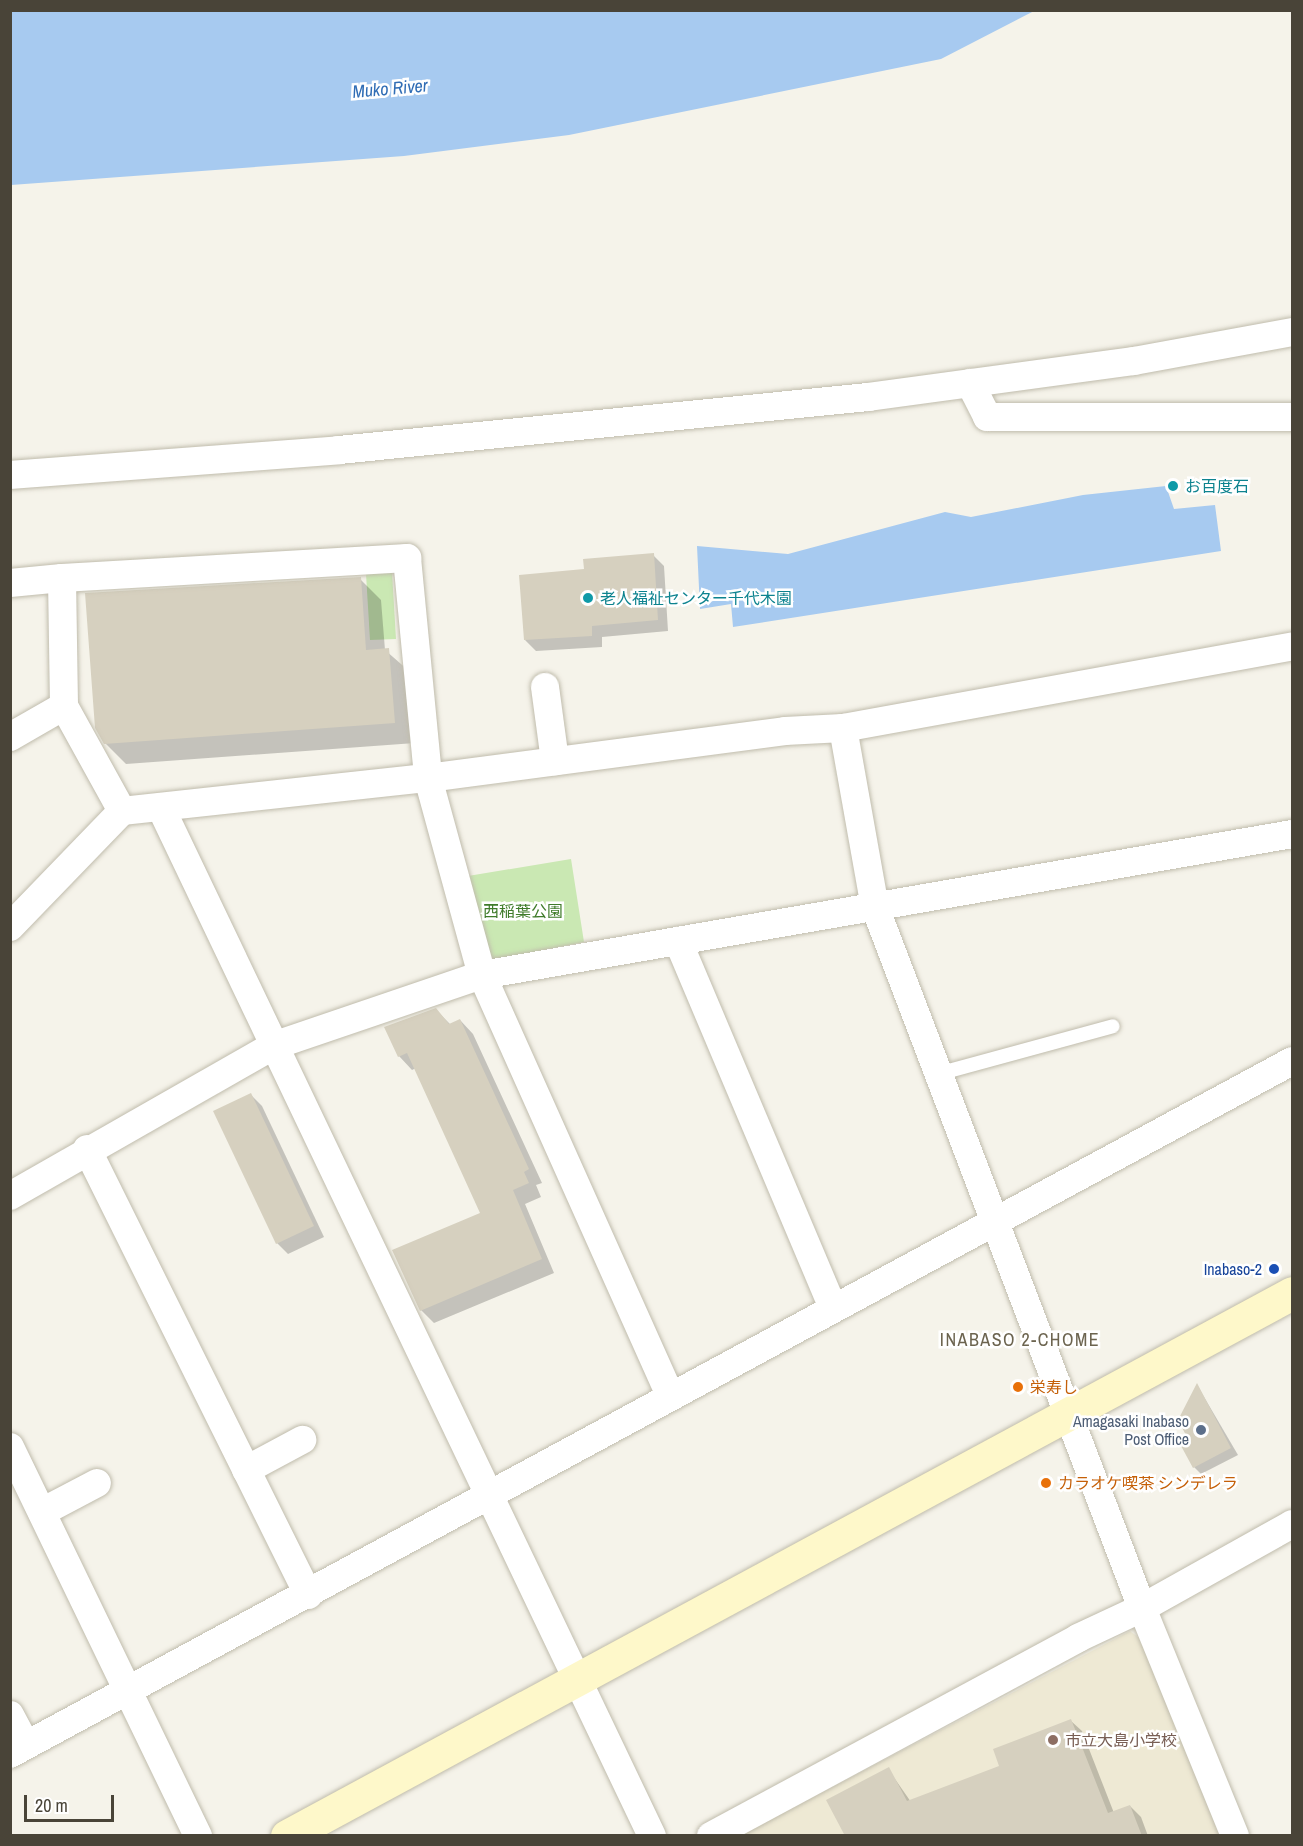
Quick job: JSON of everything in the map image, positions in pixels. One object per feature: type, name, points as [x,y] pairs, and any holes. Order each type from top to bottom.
[{"type":"street","points":[[10,474],[350,449],[970,383],[1134,361],[1293,332]]},
{"type":"street","points":[[970,383],[987,417],[1293,417]]},
{"type":"street","points":[[10,584],[62,578],[407,558],[428,778],[482,975],[670,1396]]},
{"type":"street","points":[[62,578],[64,706],[122,811]]},
{"type":"street","points":[[10,927],[122,811],[428,778],[785,731],[843,728],[1293,646]]},
{"type":"street","points":[[544,687],[555,761]]},
{"type":"street","points":[[10,738],[64,706]]},
{"type":"street","points":[[843,728],[875,907],[993,1222],[1070,1414],[1142,1608],[1234,1836]]},
{"type":"street","points":[[161,808],[652,1836]]},
{"type":"street","points":[[10,1196],[87,1149],[273,1046],[482,975],[1293,834]]},
{"type":"street","points":[[678,941],[833,1308]]},
{"type":"street","points":[[10,1715],[18,1750],[1293,1061]]},
{"type":"street","points":[[87,1149],[308,1595]]},
{"type":"street","points":[[287,1836],[1293,1293]]},
{"type":"street","points":[[246,1470],[302,1440]]},
{"type":"street","points":[[10,1447],[198,1836]]},
{"type":"street","points":[[42,1512],[97,1483]]},
{"type":"street","points":[[711,1836],[1078,1638],[1142,1608],[1293,1524]]},
{"type":"lane","points":[[938,1074],[1113,1026]]},
{"type":"shaded area","name":"市立大島小学校","points":[[1130,1631],[1147,1644],[1220,1836],[739,1836]]},
{"type":"green space","points":[[392,572],[396,639],[370,640],[366,574]]},
{"type":"green space","name":"西稲葉公園","points":[[571,859],[584,942],[495,960],[488,955],[468,876]]},
{"type":"water","name":"Muko River","points":[[11,10],[1034,11],[941,59],[569,135],[404,156],[11,185]]},
{"type":"water","points":[[1166,486],[1174,509],[1215,505],[1221,551],[733,627],[731,604],[700,609],[697,546],[788,554],[945,512],[971,517],[1083,495]]},
{"type":"building","name":"老人福祉センター千代木園","points":[[654,553],[658,620],[592,626],[592,636],[524,640],[519,575],[584,569],[583,559]]},
{"type":"building","points":[[361,577],[366,650],[389,648],[395,723],[104,744],[95,728],[85,593]]},
{"type":"building","points":[[436,1008],[449,1024],[460,1019],[529,1169],[524,1172],[529,1183],[513,1190],[542,1259],[420,1311],[392,1250],[480,1213],[407,1053],[398,1057],[384,1027]]},
{"type":"building","points":[[251,1093],[314,1226],[276,1244],[213,1111]]},
{"type":"building","points":[[1197,1383],[1231,1448],[1193,1468],[1180,1444],[1188,1439],[1178,1420]]},
{"type":"building","points":[[1071,1719],[1108,1813],[1130,1805],[1142,1836],[845,1836],[826,1800],[889,1767],[907,1801],[999,1766],[993,1749]]},
{"type":"place","name":"お百度石","points":[[1173,486]]},
{"type":"place","name":"老人福祉センター千代木園","points":[[588,598]]},
{"type":"place","name":"Inabaso-2","points":[[1274,1269]]},
{"type":"place","name":"栄寿し","points":[[1018,1387]]},
{"type":"place","name":"Amagasaki Inabaso Post Office","points":[[1201,1430]]},
{"type":"place","name":"カラオケ喫茶 シンデレラ","points":[[1046,1483]]},
{"type":"place","name":"市立大島小学校","points":[[1053,1740]]},
{"type":"district","name":"INABASO 2-CHOME","points":[[1020,1340]]}]
